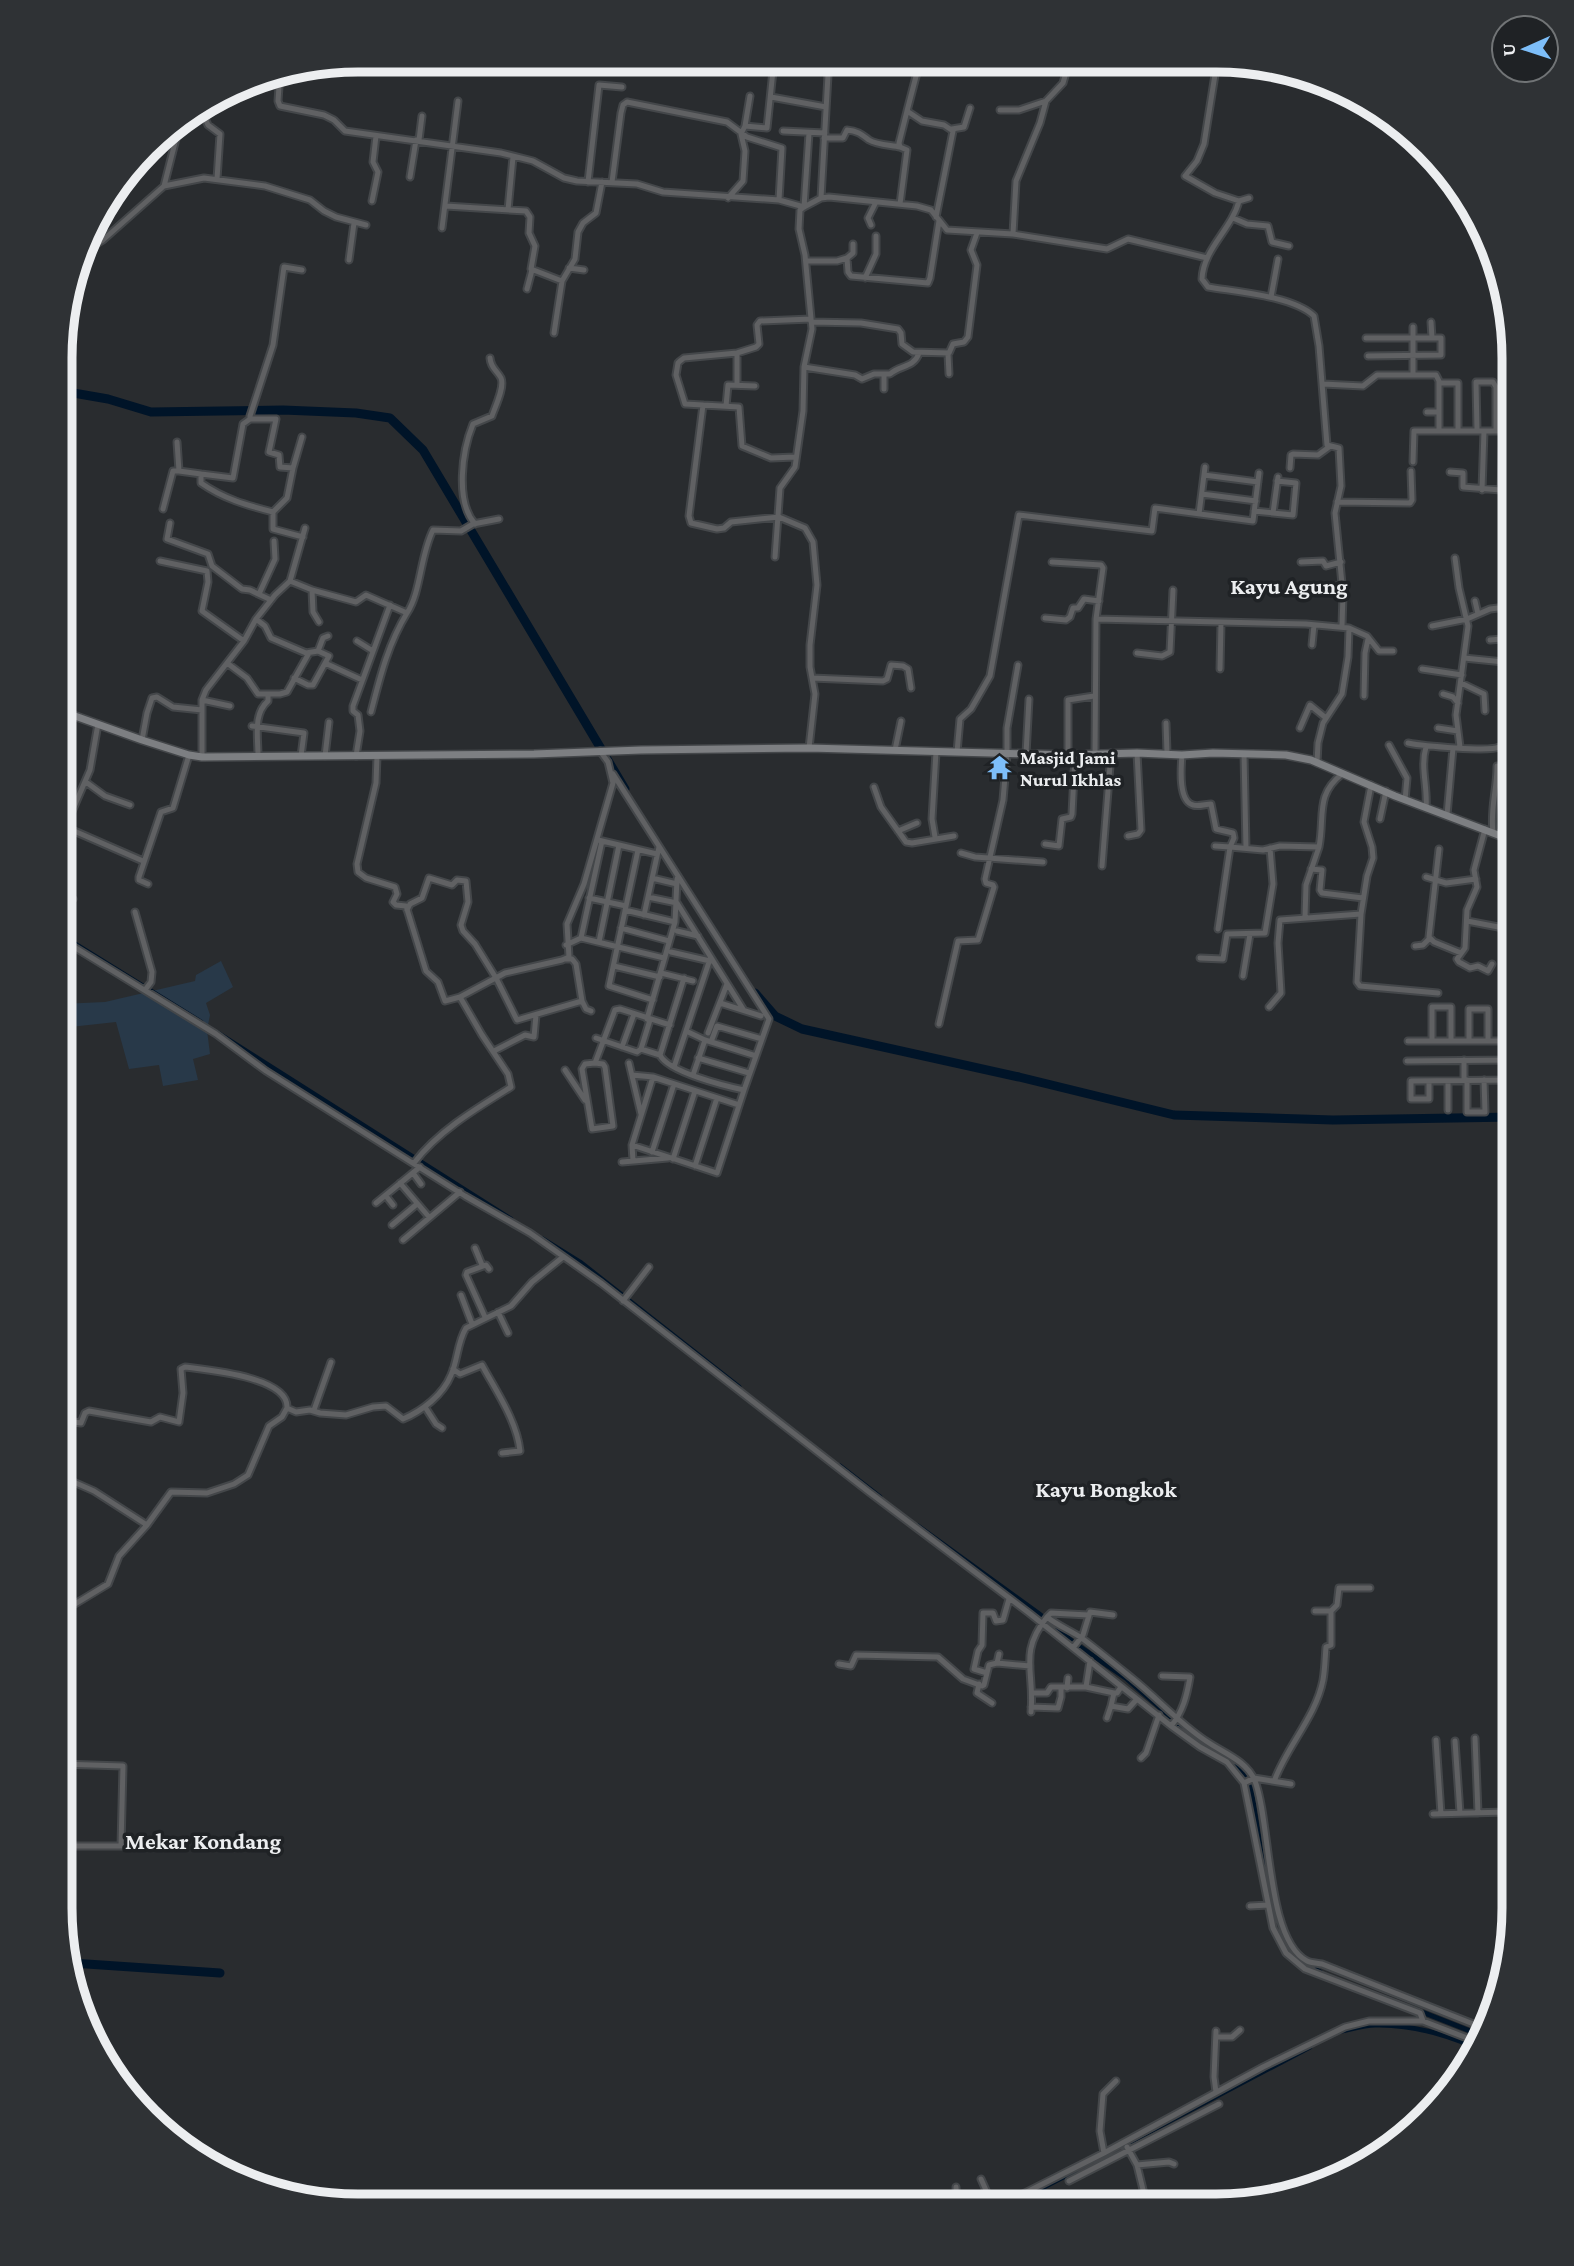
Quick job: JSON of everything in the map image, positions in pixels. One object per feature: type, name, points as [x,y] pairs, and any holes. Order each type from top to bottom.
[{"type":"street","points":[[745,126],[767,128],[773,72]]},
{"type":"street","points":[[821,198],[827,72]]},
{"type":"street","points":[[900,146],[901,132],[917,72]]},
{"type":"street","points":[[1013,234],[1015,185],[1046,101],[1063,83],[1066,72]]},
{"type":"street","points":[[1215,72],[1204,144],[1197,161],[1185,177],[1239,201],[1249,198]]},
{"type":"street","points":[[279,83],[278,101],[282,107],[324,115],[345,131],[501,153],[545,166],[564,178],[588,182],[637,184],[663,192],[779,200],[804,207]]},
{"type":"street","points":[[588,182],[599,85],[622,87]]},
{"type":"street","points":[[728,198],[743,181],[745,151],[741,134],[750,96]]},
{"type":"street","points":[[771,97],[826,107]]},
{"type":"street","points":[[442,228],[458,101]]},
{"type":"street","points":[[1000,110],[1023,109],[1046,101]]},
{"type":"street","points":[[612,182],[621,113],[627,102],[727,122],[741,134],[783,149],[779,200]]},
{"type":"street","points":[[907,111],[922,121],[952,129],[964,127],[970,108]]},
{"type":"street","points":[[205,116],[208,125],[220,134],[217,179]]},
{"type":"street","points":[[410,177],[422,116]]},
{"type":"street","points":[[846,258],[849,274],[928,284],[952,129]]},
{"type":"street","points":[[783,131],[840,140],[844,138],[847,130],[850,130],[866,135],[871,141],[900,146],[907,150],[900,204]]},
{"type":"street","points":[[804,207],[809,133]]},
{"type":"street","points":[[372,201],[378,176],[377,166],[373,162],[376,136]]},
{"type":"street","points":[[164,186],[176,137]]},
{"type":"street","points":[[508,210],[513,157]]},
{"type":"street","points":[[96,243],[103,240],[164,186],[204,178],[288,192],[310,200],[324,211],[366,225]]},
{"type":"street","points":[[554,333],[562,281],[575,259],[577,234],[581,226],[596,213],[602,182]]},
{"type":"street","points":[[775,557],[780,486],[795,467],[803,411],[804,367],[811,335],[806,261],[799,229],[800,210],[804,207],[821,198],[900,204],[928,208],[947,230],[1013,234],[1108,249],[1128,239],[1207,258]]},
{"type":"street","points":[[1239,201],[1233,218],[1207,258],[1202,275],[1208,287],[1271,297],[1313,314],[1320,346],[1326,440],[1329,447]]},
{"type":"street","points":[[871,225],[868,218],[876,202]]},
{"type":"street","points":[[446,206],[526,211],[530,217],[528,229],[535,246],[527,289]]},
{"type":"street","points":[[1233,218],[1247,224],[1268,226],[1272,242],[1289,246]]},
{"type":"street","points":[[349,260],[354,223]]},
{"type":"street","points":[[949,374],[948,354],[953,344],[964,342],[968,337],[977,265],[971,250],[977,233]]},
{"type":"street","points":[[865,278],[876,254],[876,236]]},
{"type":"street","points":[[806,261],[838,261],[846,258],[853,253],[853,243]]},
{"type":"street","points":[[1271,297],[1279,259]]},
{"type":"street","points":[[163,509],[173,471],[233,478],[243,424],[250,418],[273,345],[285,267],[302,270]]},
{"type":"street","points":[[569,268],[584,270]]},
{"type":"street","points":[[532,270],[562,281]]},
{"type":"street","points":[[795,457],[771,458],[742,446],[738,406],[684,402],[676,375],[678,363],[684,358],[737,353],[758,346],[757,325],[761,321],[811,320],[861,323],[898,329],[902,344],[919,354]]},
{"type":"street","points":[[1432,322],[1432,338]]},
{"type":"street","points":[[1413,327],[1413,374]]},
{"type":"street","points":[[1366,338],[1441,338],[1441,355],[1368,356]]},
{"type":"street","points":[[804,367],[855,375],[862,379],[874,374],[890,374],[895,369],[910,366],[922,351],[948,354]]},
{"type":"street","points":[[737,353],[737,385]]},
{"type":"street","points":[[474,524],[466,511],[462,494],[465,454],[473,424],[492,416],[502,385],[500,377],[493,369],[491,358]]},
{"type":"street","points":[[1323,384],[1363,386],[1377,375],[1434,374],[1439,377],[1438,431]]},
{"type":"street","points":[[884,375],[884,389]]},
{"type":"street","points":[[1482,490],[1476,382],[1493,382],[1496,387],[1496,431]]},
{"type":"street","points":[[1439,383],[1458,383],[1458,430]]},
{"type":"street","points":[[726,406],[727,386],[755,386]]},
{"type":"street","points":[[704,405],[693,478],[689,516],[691,523],[717,529],[724,528],[731,522],[779,517],[805,528],[813,542],[817,585],[810,645],[815,694],[809,748]]},
{"type":"street","points":[[1427,412],[1439,412]]},
{"type":"street","points":[[250,418],[276,419],[269,452],[280,456],[280,467],[293,468]]},
{"type":"street","points":[[1413,462],[1414,431],[1502,431]]},
{"type":"street","points":[[302,437],[287,498],[273,512],[273,529],[303,537]]},
{"type":"street","points":[[177,442],[179,471]]},
{"type":"street","points":[[1290,468],[1290,455],[1318,455],[1329,447]]},
{"type":"street","points":[[1329,447],[1341,450],[1341,486],[1335,513],[1341,562],[1342,626]]},
{"type":"street","points":[[1450,472],[1463,472],[1463,487],[1501,491],[1502,461]]},
{"type":"street","points":[[1199,514],[1205,467]]},
{"type":"street","points":[[1337,502],[1410,503],[1411,471]]},
{"type":"street","points":[[957,752],[960,719],[971,709],[990,676],[1019,515],[1152,531],[1155,508],[1253,521],[1259,473]]},
{"type":"street","points":[[201,474],[201,483],[222,496],[273,512]]},
{"type":"street","points":[[1204,475],[1258,482]]},
{"type":"street","points":[[1254,511],[1273,513],[1293,515],[1296,483],[1278,479],[1273,513]]},
{"type":"street","points":[[1202,494],[1256,501]]},
{"type":"street","points":[[371,712],[391,640],[414,602],[421,563],[433,530],[461,531],[474,524],[499,519]]},
{"type":"street","points":[[170,523],[167,539],[208,554],[212,566],[242,590],[250,589],[271,600]]},
{"type":"street","points":[[202,757],[202,700],[206,690],[244,640],[256,619],[290,580],[305,528]]},
{"type":"street","points":[[259,594],[275,559],[274,541]]},
{"type":"street","points":[[1455,558],[1468,630],[1456,715],[1460,747]]},
{"type":"street","points":[[160,561],[206,570],[208,575]]},
{"type":"street","points":[[1301,562],[1324,561],[1326,566],[1341,562]]},
{"type":"street","points":[[1052,562],[1102,566],[1096,619],[1095,754]]},
{"type":"street","points":[[212,566],[202,611],[244,640]]},
{"type":"street","points":[[290,580],[312,590],[356,602],[366,595],[407,613]]},
{"type":"street","points":[[1310,591],[1342,585]]},
{"type":"street","points":[[312,590],[313,612],[319,622]]},
{"type":"street","points":[[1137,653],[1167,655],[1170,649],[1173,590]]},
{"type":"street","points":[[1045,618],[1068,619],[1071,610],[1077,608],[1084,599],[1099,601]]},
{"type":"street","points":[[1475,601],[1478,614]]},
{"type":"street","points":[[356,756],[360,727],[353,706],[390,605]]},
{"type":"street","points":[[1432,626],[1467,619],[1490,609],[1502,608]]},
{"type":"street","points":[[256,619],[265,626],[271,638],[309,653],[318,651],[329,656],[311,685],[294,678]]},
{"type":"street","points":[[1096,619],[1342,626],[1362,633],[1379,651],[1393,650]]},
{"type":"street","points":[[1220,669],[1221,623]]},
{"type":"street","points":[[1312,645],[1314,625]]},
{"type":"street","points":[[1317,763],[1318,743],[1326,718],[1342,694],[1349,628]]},
{"type":"street","points":[[318,651],[323,638],[328,636]]},
{"type":"street","points":[[1364,696],[1368,639]]},
{"type":"street","points":[[1490,640],[1502,639]]},
{"type":"street","points":[[357,641],[373,651]]},
{"type":"street","points":[[227,663],[247,678],[257,693],[287,692],[309,653]]},
{"type":"street","points":[[1464,659],[1502,662]]},
{"type":"street","points":[[325,663],[362,680]]},
{"type":"street","points":[[812,678],[883,681],[887,680],[891,665],[896,665],[908,669],[911,688]]},
{"type":"street","points":[[939,1024],[958,941],[978,939],[994,887],[985,881],[1003,800],[1007,729],[1018,665]]},
{"type":"street","points":[[1422,669],[1462,676]]},
{"type":"street","points":[[1461,683],[1484,694],[1485,711]]},
{"type":"street","points":[[258,756],[254,726],[262,705],[268,701],[268,694]]},
{"type":"street","points":[[1443,694],[1453,697],[1458,703]]},
{"type":"street","points":[[1045,844],[1059,846],[1062,819],[1071,817],[1072,814],[1068,699],[1094,695]]},
{"type":"street","points":[[142,740],[152,698],[157,697],[173,707],[202,710]]},
{"type":"street","points":[[1026,754],[1029,699]]},
{"type":"street","points":[[202,700],[230,706]]},
{"type":"street","points":[[1300,728],[1310,705],[1326,718]]},
{"type":"street","points":[[72,715],[142,740],[202,757],[809,748],[1072,755],[1286,755],[1317,763],[1502,836]]},
{"type":"street","points":[[895,750],[901,721]]},
{"type":"street","points":[[325,756],[330,722]]},
{"type":"street","points":[[1166,723],[1167,753]]},
{"type":"street","points":[[72,812],[86,782],[98,724]]},
{"type":"street","points":[[254,726],[304,733],[302,756]]},
{"type":"street","points":[[1438,727],[1458,732]]},
{"type":"street","points":[[1408,743],[1426,747],[1492,751],[1499,747],[1502,748]]},
{"type":"street","points":[[1389,746],[1407,778],[1405,800]]},
{"type":"street","points":[[1426,747],[1423,766],[1426,808]]},
{"type":"street","points":[[1447,815],[1452,748]]},
{"type":"street","points":[[601,751],[659,847],[769,1016],[717,1173],[632,1145]]},
{"type":"street","points":[[935,837],[932,819],[936,752]]},
{"type":"street","points":[[1128,836],[1138,834],[1141,830],[1137,753]]},
{"type":"street","points":[[1102,866],[1111,754]]},
{"type":"street","points":[[1244,754],[1246,848]]},
{"type":"street","points":[[148,884],[139,878],[143,861],[160,814],[173,808],[189,755]]},
{"type":"street","points":[[1182,755],[1181,783],[1185,797],[1193,806],[1212,805],[1216,829],[1233,833],[1218,929]]},
{"type":"street","points":[[377,756],[376,783],[357,867],[363,877],[396,887],[397,894],[393,902],[404,905],[407,910],[426,971],[438,982],[445,1002],[505,973],[572,959],[576,964],[582,1001],[591,1012]]},
{"type":"street","points":[[1493,833],[1490,812],[1496,796],[1497,766]]},
{"type":"street","points":[[566,959],[569,953],[566,945],[567,924],[598,840],[613,783],[612,772]]},
{"type":"street","points":[[1305,917],[1305,891],[1319,847],[1325,793],[1330,784],[1342,774]]},
{"type":"street","points":[[86,782],[105,796],[130,805]]},
{"type":"street","points":[[1371,785],[1364,822],[1373,858],[1361,914],[1358,984],[1438,993]]},
{"type":"street","points":[[874,787],[881,807],[909,844],[935,837],[954,836]]},
{"type":"street","points":[[1380,819],[1386,792]]},
{"type":"street","points":[[898,831],[917,823]]},
{"type":"street","points":[[1485,829],[1474,869],[1476,892],[1467,910],[1465,948],[1457,960],[1469,968],[1478,966],[1489,971],[1492,964]]},
{"type":"street","points":[[72,830],[143,861]]},
{"type":"street","points":[[598,840],[657,854]]},
{"type":"street","points":[[581,938],[598,840]]},
{"type":"street","points":[[599,942],[619,845]]},
{"type":"street","points":[[1215,846],[1319,847]]},
{"type":"street","points":[[644,915],[659,847]]},
{"type":"street","points":[[1265,933],[1269,894],[1273,884],[1270,848]]},
{"type":"street","points":[[1430,938],[1439,849]]},
{"type":"street","points":[[638,850],[609,986],[653,999]]},
{"type":"street","points":[[961,853],[1043,862]]},
{"type":"street","points":[[1311,869],[1322,870],[1322,893],[1363,898]]},
{"type":"street","points":[[641,1049],[675,922],[677,875]]},
{"type":"street","points":[[1426,877],[1446,883],[1476,878]]},
{"type":"street","points":[[407,910],[410,904],[422,898],[429,878],[452,885],[457,880],[466,881],[468,902],[462,917],[463,931],[475,944],[496,978],[517,1021],[582,1001]]},
{"type":"street","points":[[652,878],[677,884]]},
{"type":"street","points":[[648,897],[677,903],[710,960],[743,1009]]},
{"type":"street","points":[[589,898],[675,922]]},
{"type":"street","points":[[135,912],[152,971],[147,988]]},
{"type":"street","points":[[1269,1007],[1281,993],[1279,922],[1282,919],[1361,914]]},
{"type":"street","points":[[1467,921],[1502,928]]},
{"type":"street","points":[[621,928],[668,941]]},
{"type":"street","points":[[677,931],[698,936]]},
{"type":"street","points":[[1200,958],[1223,959],[1226,935],[1279,931]]},
{"type":"street","points":[[1243,976],[1250,934]]},
{"type":"street","points":[[566,945],[581,938],[664,958]]},
{"type":"street","points":[[1415,946],[1423,945],[1430,938]]},
{"type":"street","points":[[1430,938],[1461,953]]},
{"type":"street","points":[[72,945],[147,988],[266,1071],[530,1233],[624,1300],[1009,1599],[1044,1621],[1080,1638],[1101,1654],[1175,1722],[1203,1744],[1230,1759],[1249,1780],[1267,1879],[1268,1905],[1283,1939],[1307,1966],[1330,1978],[1420,2012],[1423,2021]]},
{"type":"street","points":[[671,952],[710,960]]},
{"type":"street","points":[[674,1067],[710,960]]},
{"type":"street","points":[[614,966],[694,981]]},
{"type":"street","points":[[684,978],[660,1055],[662,1060],[693,1075],[744,1090]]},
{"type":"street","points":[[693,1075],[727,984]]},
{"type":"street","points":[[376,1203],[413,1173],[423,1149],[511,1087],[509,1074],[460,997]]},
{"type":"street","points":[[720,1003],[761,1016]]},
{"type":"street","points":[[1432,1041],[1432,1007],[1451,1007],[1451,1041]]},
{"type":"street","points":[[595,1063],[615,1010],[620,1009],[670,1025]]},
{"type":"street","points":[[1469,1041],[1469,1009],[1488,1009],[1488,1041]]},
{"type":"street","points":[[622,1047],[634,1014]]},
{"type":"street","points":[[494,1051],[525,1035],[534,1037],[536,1015]]},
{"type":"street","points":[[708,1038],[717,1026],[762,1039]]},
{"type":"street","points":[[686,1031],[756,1056]]},
{"type":"street","points":[[596,1038],[637,1052],[641,1049],[660,1055]]},
{"type":"street","points":[[1408,1041],[1502,1041]]},
{"type":"street","points":[[698,1058],[749,1073]]},
{"type":"street","points":[[1464,1060],[1467,1112],[1485,1112],[1484,1080]]},
{"type":"street","points":[[1407,1061],[1502,1060]]},
{"type":"street","points":[[595,1063],[605,1067],[613,1126],[592,1129],[582,1069],[585,1064],[595,1063]]},
{"type":"street","points":[[628,1063],[641,1114]]},
{"type":"street","points":[[565,1070],[586,1102]]},
{"type":"street","points":[[632,1075],[653,1077],[739,1105]]},
{"type":"street","points":[[633,1161],[632,1145],[653,1077]]},
{"type":"street","points":[[1429,1081],[1429,1099],[1411,1099],[1410,1081],[1502,1080]]},
{"type":"street","points":[[1448,1081],[1448,1110]]},
{"type":"street","points":[[652,1152],[674,1084]]},
{"type":"street","points":[[672,1158],[695,1091]]},
{"type":"street","points":[[695,1166],[716,1098]]},
{"type":"street","points":[[622,1162],[672,1158]]},
{"type":"street","points":[[413,1173],[421,1184]]},
{"type":"street","points":[[400,1183],[429,1217]]},
{"type":"street","points":[[402,1240],[460,1192]]},
{"type":"street","points":[[386,1196],[393,1205]]},
{"type":"street","points":[[392,1225],[417,1204]]},
{"type":"street","points":[[475,1248],[482,1265]]},
{"type":"street","points":[[287,1408],[296,1412],[314,1410],[346,1415],[386,1406],[399,1418],[404,1419],[425,1407],[448,1382],[463,1333],[472,1324],[515,1303],[532,1282],[563,1257]]},
{"type":"street","points":[[485,1317],[466,1275],[482,1265],[489,1269]]},
{"type":"street","points":[[624,1300],[649,1267]]},
{"type":"street","points":[[461,1295],[472,1324]]},
{"type":"street","points":[[498,1312],[508,1333]]},
{"type":"street","points":[[314,1410],[331,1362]]},
{"type":"street","points":[[453,1370],[460,1374],[482,1365],[519,1443],[520,1451],[502,1453]]},
{"type":"street","points":[[72,1422],[81,1423],[85,1413],[89,1411],[139,1421],[151,1422],[160,1417],[179,1422],[183,1367],[236,1374],[283,1394],[288,1403],[282,1417],[266,1431],[248,1475],[234,1484],[207,1493],[171,1492],[148,1525],[119,1556],[107,1584],[72,1606]]},
{"type":"street","points":[[425,1407],[433,1421],[442,1428]]},
{"type":"street","points":[[72,1481],[94,1491],[148,1525]]},
{"type":"street","points":[[1315,1612],[1331,1611],[1337,1605],[1339,1588],[1370,1588]]},
{"type":"street","points":[[987,1673],[974,1668],[982,1645],[982,1613],[993,1613],[996,1620],[1003,1620],[1009,1599]]},
{"type":"street","points":[[1074,1648],[1088,1615],[1094,1611],[1113,1615]]},
{"type":"street","points":[[1275,1779],[1282,1760],[1311,1712],[1323,1680],[1326,1647],[1331,1645],[1331,1611]]},
{"type":"street","points":[[1069,1678],[1058,1708],[1031,1709],[1029,1656],[1035,1634],[1051,1613],[1088,1615]]},
{"type":"street","points":[[1044,1621],[1137,1699],[1159,1715],[1175,1722],[1203,1744]]},
{"type":"street","points":[[997,1663],[999,1654]]},
{"type":"street","points":[[1086,1687],[1093,1662],[1101,1654]]},
{"type":"street","points":[[839,1664],[851,1665],[856,1655],[938,1657],[963,1679],[984,1685],[990,1663],[1030,1666]]},
{"type":"street","points":[[1161,1676],[1190,1677],[1185,1700],[1175,1722]]},
{"type":"street","points":[[1032,1693],[1047,1693],[1050,1687],[1086,1687],[1117,1693],[1131,1679]]},
{"type":"street","points":[[979,1684],[977,1693],[992,1703]]},
{"type":"street","points":[[1107,1718],[1114,1693]]},
{"type":"street","points":[[1111,1706],[1128,1709],[1137,1699]]},
{"type":"street","points":[[1141,1758],[1146,1753],[1159,1715]]},
{"type":"street","points":[[1475,1738],[1478,1813]]},
{"type":"street","points":[[1436,1740],[1441,1814]]},
{"type":"street","points":[[1455,1741],[1460,1813]]},
{"type":"street","points":[[1230,1759],[1249,1780],[1267,1879],[1281,1922],[1283,1939]]},
{"type":"street","points":[[72,1764],[123,1766],[121,1846]]},
{"type":"street","points":[[1249,1780],[1275,1779],[1291,1784]]},
{"type":"street","points":[[1433,1814],[1502,1812]]},
{"type":"street","points":[[72,1846],[153,1846]]},
{"type":"street","points":[[1250,1906],[1268,1905]]},
{"type":"street","points":[[1307,1966],[1322,1964],[1477,2025]]},
{"type":"street","points":[[1330,1978],[1333,1969]]},
{"type":"street","points":[[1030,2194],[1127,2146],[1216,2092],[1345,2026],[1369,2021],[1423,2021],[1471,2039]]},
{"type":"street","points":[[1216,2092],[1216,2034],[1232,2037],[1240,2030]]},
{"type":"street","points":[[1104,2153],[1100,2131],[1103,2094],[1116,2081]]},
{"type":"street","points":[[1151,2133],[1219,2104]]},
{"type":"street","points":[[1067,2178],[1098,2161],[1104,2153],[1127,2146]]},
{"type":"street","points":[[1127,2146],[1137,2165],[1144,2194]]},
{"type":"street","points":[[1137,2165],[1169,2162],[1174,2164]]},
{"type":"street","points":[[981,2179],[988,2194]]},
{"type":"street","points":[[956,2187],[956,2194]]},
{"type":"shaded area","points":[[221,961],[233,987],[206,1003],[210,1015],[207,1030],[210,1054],[193,1059],[198,1080],[163,1086],[159,1065],[129,1069],[116,1022],[72,1027],[72,1004],[105,1002],[195,981],[196,975]]},
{"type":"waterway","points":[[72,393],[108,399],[151,412],[283,410],[356,413],[390,418],[423,450],[625,789]]},
{"type":"waterway","points":[[72,942],[201,1022]]},
{"type":"waterway","points":[[755,993],[775,1016],[802,1029],[1019,1077],[1174,1115],[1333,1120],[1502,1117]]},
{"type":"waterway","points":[[218,1033],[511,1219]]},
{"type":"waterway","points":[[543,1239],[580,1262],[739,1387]]},
{"type":"waterway","points":[[840,1466],[880,1497]]},
{"type":"waterway","points":[[918,1526],[1127,1679],[1201,1743],[1233,1763],[1251,1788],[1263,1866]]},
{"type":"waterway","points":[[1284,1945],[1292,1956],[1320,1972]]},
{"type":"waterway","points":[[77,1963],[220,1973]]},
{"type":"waterway","points":[[1417,2010],[1474,2032]]},
{"type":"waterway","points":[[1337,2032],[1370,2025],[1402,2026],[1440,2034],[1468,2044]]},
{"type":"waterway","points":[[1124,2145],[1310,2047]]},
{"type":"waterway","points":[[1030,2194],[1075,2171]]},
{"type":"place","name":"Masjid Jami Nurul Ikhlas","points":[[1000,768]]},
{"type":"district","name":"Kayu Agung","points":[[1289,586]]},
{"type":"district","name":"Kayu Bongkok","points":[[1106,1489]]},
{"type":"district","name":"Mekar Kondang","points":[[203,1841]]}]
